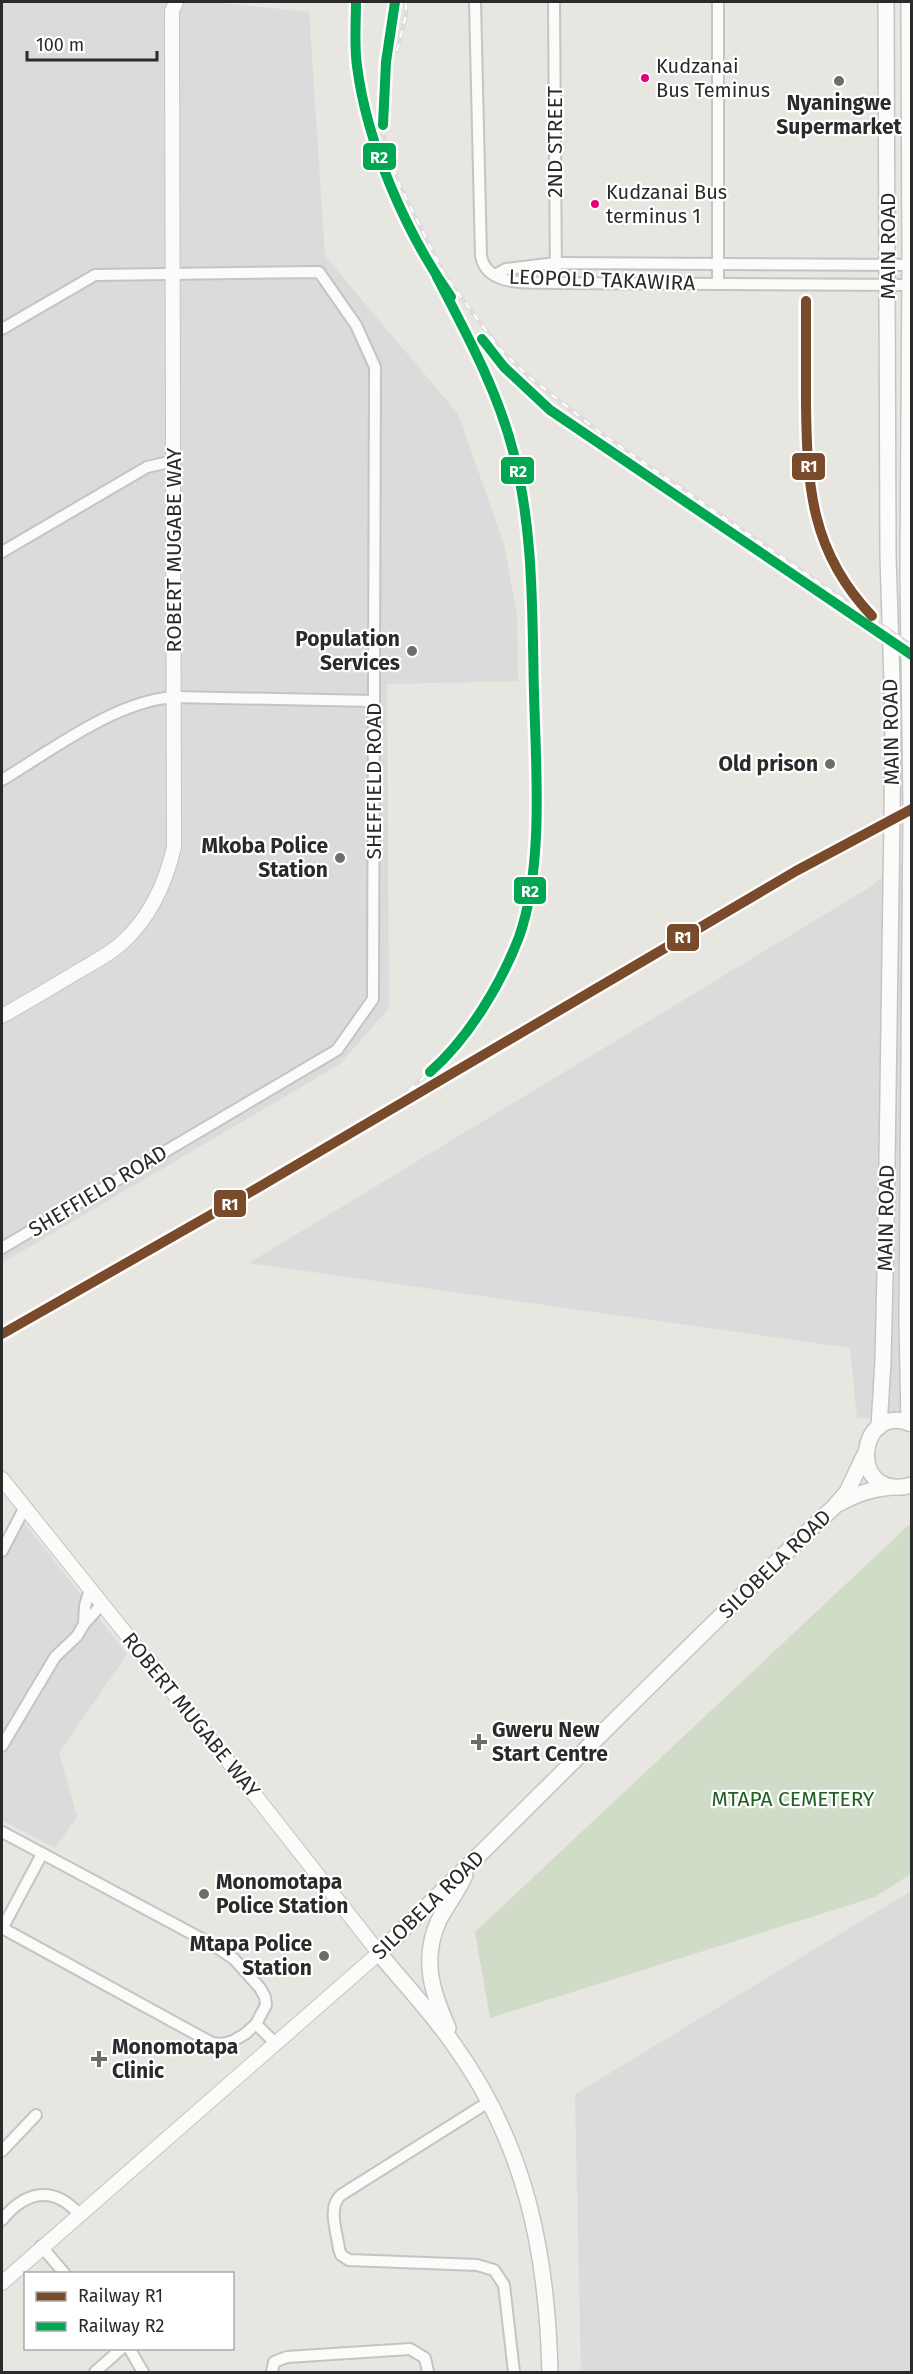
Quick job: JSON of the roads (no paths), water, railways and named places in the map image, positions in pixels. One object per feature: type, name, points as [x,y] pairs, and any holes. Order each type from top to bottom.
[{"type":"main road","name":"MAIN ROAD","points":[[879,1427],[886,1230],[893,715],[888,573],[886,2]]},
{"type":"main road","name":"MAIN ROAD","points":[[909,2],[911,285],[908,434],[911,854],[907,1319],[910,1423]]},
{"type":"main road","points":[[889,433],[908,434]]},
{"type":"main road","points":[[890,1011],[909,1010]]},
{"type":"main road","points":[[879,1427],[897,1421],[910,1423]]},
{"type":"main road","name":"SILOBELA ROAD","points":[[379,1953],[750,1586],[835,1506],[847,1492],[865,1454],[868,1438],[879,1427]]},
{"type":"main road","points":[[865,1454],[868,1469],[873,1476],[886,1485],[894,1487]]},
{"type":"main road","name":"SILOBELA ROAD","points":[[835,1506],[856,1494],[874,1489],[912,1485]]},
{"type":"main road","points":[[454,2044],[431,1986],[430,1947],[440,1918],[458,1890],[468,1867]]},
{"type":"main road","points":[[379,1953],[454,2044],[490,2102],[517,2164],[529,2202],[545,2284],[550,2373]]},
{"type":"street","name":"ROBERT MUGABE WAY","points":[[2,1016],[106,956],[122,943],[136,928],[160,891],[169,871],[174,847],[172,11],[176,2]]},
{"type":"street","points":[[475,2],[481,256],[485,266],[495,275]]},
{"type":"street","name":"2ND STREET","points":[[554,2],[556,283]]},
{"type":"street","points":[[718,2],[718,283]]},
{"type":"street","name":"LEOPOLD TAKAWIRA","points":[[495,275],[506,269],[556,263],[719,266],[911,265]]},
{"type":"street","name":"SHEFFIELD ROAD","points":[[2,1248],[337,1050],[373,999],[375,367],[356,325],[319,272],[173,274]]},
{"type":"street","points":[[2,329],[95,275],[173,274]]},
{"type":"street","name":"LEOPOLD TAKAWIRA","points":[[495,275],[508,281],[556,283],[911,285]]},
{"type":"street","points":[[2,552],[147,466],[174,461]]},
{"type":"street","points":[[888,556],[910,556]]},
{"type":"street","points":[[888,573],[910,574]]},
{"type":"street","points":[[2,780],[113,714],[153,698],[374,701]]},
{"type":"street","points":[[891,861],[911,854]]},
{"type":"street","name":"ROBERT MUGABE WAY","points":[[2,1479],[379,1953]]},
{"type":"street","points":[[2,1551],[25,1507]]},
{"type":"street","points":[[84,1624],[85,1606],[90,1589]]},
{"type":"street","points":[[2,1746],[55,1657],[77,1636],[84,1624],[102,1604]]},
{"type":"street","points":[[2,1832],[225,1952],[241,1966],[265,1996],[266,2005],[256,2024],[233,2041],[222,2044],[212,2043],[2,1928],[42,1854]]},
{"type":"street","name":"SILOBELA ROAD","points":[[2,2283],[41,2246],[379,1953]]},
{"type":"street","points":[[256,2024],[276,2044]]},
{"type":"street","points":[[490,2102],[341,2195],[333,2207],[341,2255],[349,2260],[477,2265],[494,2270],[504,2285],[514,2373]]},
{"type":"street","points":[[2,2151],[36,2115]]},
{"type":"street","points":[[2,2220],[5,2206],[42,2195],[60,2198],[79,2214]]},
{"type":"street","points":[[41,2246],[63,2272]]},
{"type":"street","points":[[272,2373],[274,2362],[279,2358],[410,2349],[425,2358],[428,2373]]},
{"type":"street","points":[[95,2373],[121,2350]]},
{"type":"street","points":[[130,2350],[143,2373]]},
{"type":"railway","points":[[395,2],[384,89],[382,122],[386,148],[400,186],[444,274],[499,348],[528,376],[602,434],[912,646]]},
{"type":"railway","points":[[397,51],[406,15],[406,2]]},
{"type":"railway","points":[[365,1124],[437,1065],[463,1037],[485,1006],[504,972],[519,937],[533,879],[536,847],[537,784],[532,601],[528,540],[520,480],[507,428],[490,383],[437,277]]},
{"type":"railway","points":[[806,301],[808,459],[816,513],[823,539],[834,564],[848,588],[867,611]]},
{"type":"rail line","name":"R2","points":[[356,2],[357,66],[362,96],[379,156],[404,216],[434,272],[451,297]]},
{"type":"rail line","name":"R2","points":[[383,125],[386,62],[395,2]]},
{"type":"rail line","name":"R2","points":[[430,1072],[457,1044],[482,1010],[512,955],[527,909],[532,880],[537,817],[531,572],[520,481],[506,428],[490,383],[437,277]]},
{"type":"rail line","name":"R1","points":[[806,301],[808,463],[816,517],[836,568],[872,616]]},
{"type":"rail line","name":"R2","points":[[482,339],[504,367],[550,410],[912,655]]},
{"type":"rail line","name":"R1","points":[[2,1334],[242,1197],[796,871],[912,809]]},
{"type":"place","name":"Kudzanai Bus Teminus","points":[[645,78]]},
{"type":"place","name":"Nyaningwe Supermarket","points":[[839,81]]},
{"type":"place","name":"Kudzanai Bus terminus 1","points":[[595,204]]},
{"type":"place","name":"Population Services","points":[[412,651]]},
{"type":"place","name":"Old prison","points":[[830,764]]},
{"type":"place","name":"Mkoba Police Station","points":[[340,858]]},
{"type":"place","name":"Gweru New Start Centre","points":[[479,1742]]},
{"type":"place","name":"Monomotapa Police Station","points":[[204,1894]]},
{"type":"place","name":"Mtapa Police Station","points":[[324,1956]]},
{"type":"place","name":"Monomotapa Clinic","points":[[99,2059]]},
{"type":"park label","name":"MTAPA CEMETERY","points":[[793,1799]]}]
